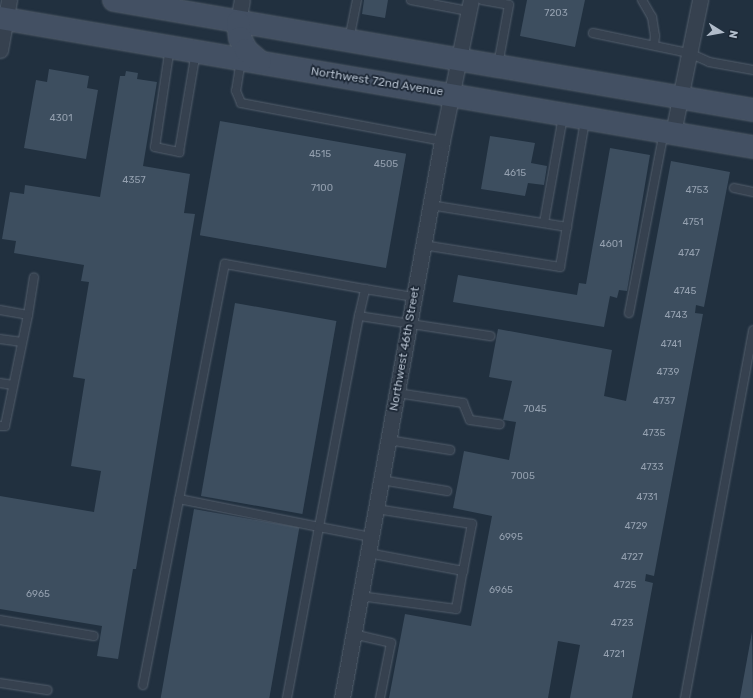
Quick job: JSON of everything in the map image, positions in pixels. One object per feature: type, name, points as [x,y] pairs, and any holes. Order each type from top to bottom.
[{"type":"main road","points":[[114,0],[753,110]]},
{"type":"main road","name":"Northwest 72nd Avenue","points":[[5,12],[170,47],[563,113],[753,147]]},
{"type":"main road","points":[[238,22],[240,38],[250,61]]},
{"type":"street","points":[[238,22],[242,0]]},
{"type":"street","points":[[668,132],[680,97],[700,0]]},
{"type":"street","name":"Northwest 46th Street","points":[[342,698],[430,205],[470,5]]},
{"type":"street","points":[[0,50],[5,12]]},
{"type":"lane","points":[[349,41],[357,0]]},
{"type":"lane","points":[[411,0],[470,5]]},
{"type":"lane","points":[[482,0],[509,5],[498,65]]},
{"type":"lane","points":[[642,0],[652,17],[656,36],[654,45]]},
{"type":"lane","points":[[593,33],[689,52],[709,62],[753,70]]},
{"type":"lane","points":[[170,47],[155,147],[178,152],[196,51]]},
{"type":"lane","points":[[250,61],[236,91],[241,103],[442,141]]},
{"type":"lane","points":[[544,223],[563,113]]},
{"type":"lane","points":[[423,245],[560,267],[586,117]]},
{"type":"lane","points":[[629,313],[668,132]]},
{"type":"lane","points":[[734,188],[753,192]]},
{"type":"lane","points":[[430,205],[567,227]]},
{"type":"lane","points":[[143,685],[225,264],[414,297]]},
{"type":"lane","points":[[0,426],[5,426],[28,315],[34,277]]},
{"type":"lane","points":[[287,698],[365,289]]},
{"type":"lane","points":[[0,310],[28,315]]},
{"type":"lane","points":[[359,316],[490,336]]},
{"type":"lane","points":[[685,698],[753,330]]},
{"type":"lane","points":[[0,339],[22,342]]},
{"type":"lane","points":[[0,384],[13,385]]},
{"type":"lane","points":[[397,394],[463,403],[470,420],[500,424]]},
{"type":"lane","points":[[388,440],[450,450]]},
{"type":"lane","points":[[381,480],[447,490]]},
{"type":"lane","points":[[179,499],[371,538]]},
{"type":"lane","points":[[360,596],[456,609],[472,524],[376,509]]},
{"type":"lane","points":[[368,553],[463,571]]},
{"type":"lane","points":[[0,620],[94,636]]},
{"type":"lane","points":[[353,634],[391,642],[380,698]]},
{"type":"lane","points":[[0,683],[47,690]]},
{"type":"building","points":[[364,0],[388,0],[385,18],[362,14]]},
{"type":"building","points":[[527,0],[585,0],[575,47],[520,36]]},
{"type":"building","points":[[49,69],[89,76],[87,88],[98,90],[86,159],[24,148],[36,80],[47,82]]},
{"type":"building","points":[[126,71],[138,73],[137,79],[157,82],[143,166],[190,174],[184,213],[195,214],[136,569],[133,569],[118,659],[97,656],[102,626],[0,609],[0,496],[94,512],[101,471],[71,466],[85,379],[73,377],[89,282],[81,281],[84,265],[14,253],[16,241],[2,239],[10,192],[24,194],[25,185],[100,197],[120,76],[125,76]]},
{"type":"building","points":[[220,121],[406,154],[386,268],[200,235]]},
{"type":"building","points":[[490,136],[535,143],[531,163],[547,166],[544,185],[528,183],[525,196],[481,189]]},
{"type":"building","points":[[610,148],[650,155],[627,291],[619,290],[617,298],[610,296],[604,327],[453,302],[458,275],[577,295],[579,283],[586,284]]},
{"type":"building","points":[[671,161],[730,172],[704,307],[696,305],[695,313],[703,314],[654,576],[646,574],[645,581],[653,583],[632,698],[570,698],[580,645],[558,641],[548,698],[389,698],[405,614],[471,626],[492,516],[453,508],[464,451],[509,460],[516,422],[503,420],[512,381],[489,377],[498,329],[612,350],[604,396],[626,401]]},
{"type":"building","points":[[235,303],[336,321],[302,514],[201,496]]},
{"type":"building","points":[[194,509],[299,528],[269,698],[161,698]]},
{"type":"building","points":[[752,632],[753,698],[740,698]]}]
